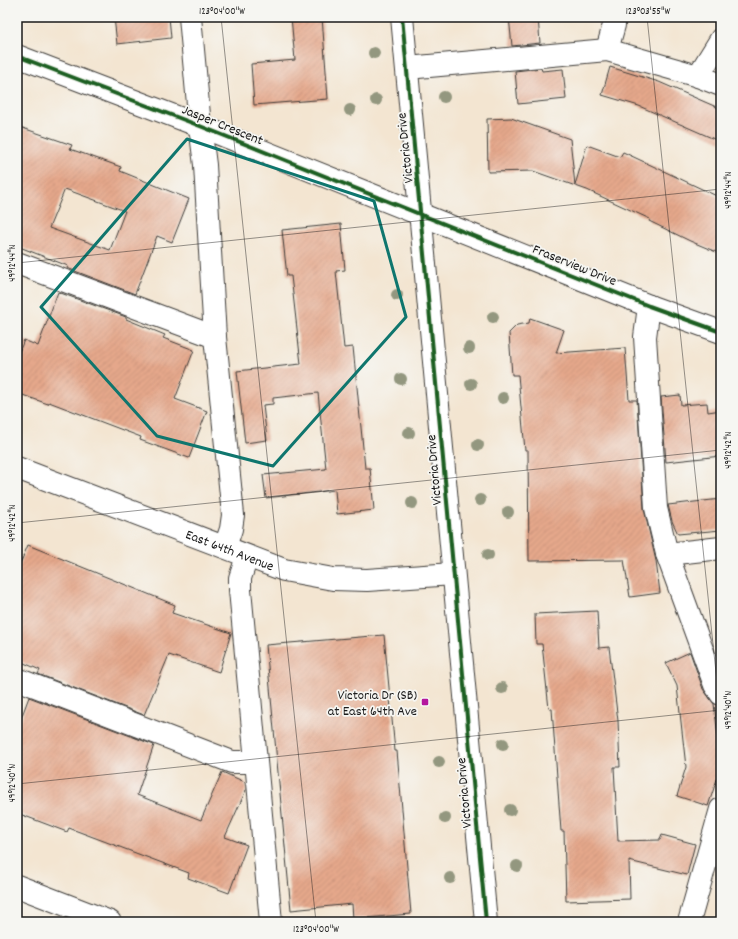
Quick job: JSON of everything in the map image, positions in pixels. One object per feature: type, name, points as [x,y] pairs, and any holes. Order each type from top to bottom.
[{"type":"street","points":[[190,17],[205,164],[215,337],[233,515],[231,529],[225,547]]},
{"type":"street","name":"Victoria Drive","points":[[402,17],[486,922]]},
{"type":"street","points":[[607,50],[614,25],[613,17]]},
{"type":"street","points":[[698,76],[721,39]]},
{"type":"street","points":[[407,68],[607,50],[698,76],[721,85]]},
{"type":"street","name":"Jasper Crescent","points":[[17,56],[200,126],[421,214]]},
{"type":"street","name":"Fraserview Drive","points":[[421,214],[649,306],[721,332]]},
{"type":"street","points":[[17,263],[215,337]]},
{"type":"street","points":[[649,306],[645,337],[656,508],[667,554],[715,685],[721,694]]},
{"type":"street","name":"East 64th Avenue","points":[[17,468],[284,570],[333,579],[367,580],[453,574]]},
{"type":"street","points":[[667,554],[721,548]]},
{"type":"street","points":[[247,557],[240,578],[240,590],[271,922]]},
{"type":"street","points":[[17,679],[232,762],[255,762]]},
{"type":"street","points":[[689,922],[721,809]]},
{"type":"street","points":[[17,886],[110,922]]},
{"type":"highlighted area","points":[[187,139],[374,201],[406,317],[273,466],[157,436],[41,307]]},
{"type":"building","points":[[114,17],[169,17],[171,38],[117,44]]},
{"type":"building","points":[[291,17],[322,17],[328,99],[254,105],[251,64],[295,60]]},
{"type":"building","points":[[509,17],[538,17],[540,43],[512,46]]},
{"type":"building","points":[[610,67],[659,82],[721,109],[721,142],[639,106],[602,95]]},
{"type":"building","points":[[541,68],[542,71],[563,69],[566,99],[518,104],[515,71]]},
{"type":"building","points":[[511,118],[570,139],[575,185],[587,145],[620,157],[623,152],[721,198],[721,254],[690,241],[649,221],[650,219],[587,190],[533,171],[488,172],[487,119]]},
{"type":"building","points":[[17,126],[72,145],[70,149],[121,167],[120,171],[189,199],[172,242],[157,236],[135,294],[67,268],[68,266],[17,246]],"holes":[[[65,189],[125,211],[110,250],[49,228]]]},
{"type":"building","points":[[341,224],[345,270],[336,271],[344,348],[353,347],[365,468],[370,468],[374,510],[337,514],[335,490],[266,498],[263,475],[326,469],[318,393],[273,398],[273,404],[263,405],[267,440],[245,443],[237,371],[301,364],[291,276],[287,276],[282,230]]},
{"type":"building","points":[[58,292],[126,317],[126,319],[165,335],[163,338],[194,350],[175,399],[207,411],[189,458],[140,440],[141,437],[49,402],[48,404],[17,393],[17,357],[24,340],[38,346]]},
{"type":"building","points":[[530,318],[564,330],[556,353],[625,348],[629,400],[637,400],[644,509],[656,561],[660,593],[630,597],[624,560],[529,561],[528,450],[525,450],[518,375],[512,375],[509,333],[517,325],[529,323]]},
{"type":"building","points":[[680,395],[681,405],[707,403],[708,412],[721,410],[721,456],[666,462],[661,397]]},
{"type":"building","points":[[721,499],[721,530],[678,534],[672,521],[668,505]]},
{"type":"building","points":[[28,545],[175,605],[172,613],[231,633],[219,672],[169,655],[144,715],[38,674],[40,670],[17,660],[17,571]]},
{"type":"building","points":[[597,611],[599,648],[609,647],[618,721],[620,767],[614,767],[618,841],[660,840],[662,835],[695,844],[687,875],[629,861],[630,899],[566,901],[564,831],[561,831],[552,709],[549,709],[542,644],[536,644],[535,614]]},
{"type":"building","points":[[384,635],[395,751],[397,751],[411,914],[353,919],[352,904],[291,910],[266,645]]},
{"type":"building","points":[[690,652],[703,689],[714,704],[721,762],[721,767],[708,806],[677,796],[686,767],[677,686],[666,663]]},
{"type":"building","points":[[29,697],[154,745],[137,795],[201,820],[222,772],[245,782],[246,790],[225,837],[247,845],[229,893],[188,878],[189,873],[69,828],[67,832],[17,813],[17,729]]},
{"type":"cycle path","points":[[402,17],[486,922]]},
{"type":"cycle path","points":[[17,56],[200,126],[649,306],[721,332]]},
{"type":"place","name":"Victoria Dr (SB) at East 64th Ave","points":[[425,702]]}]
